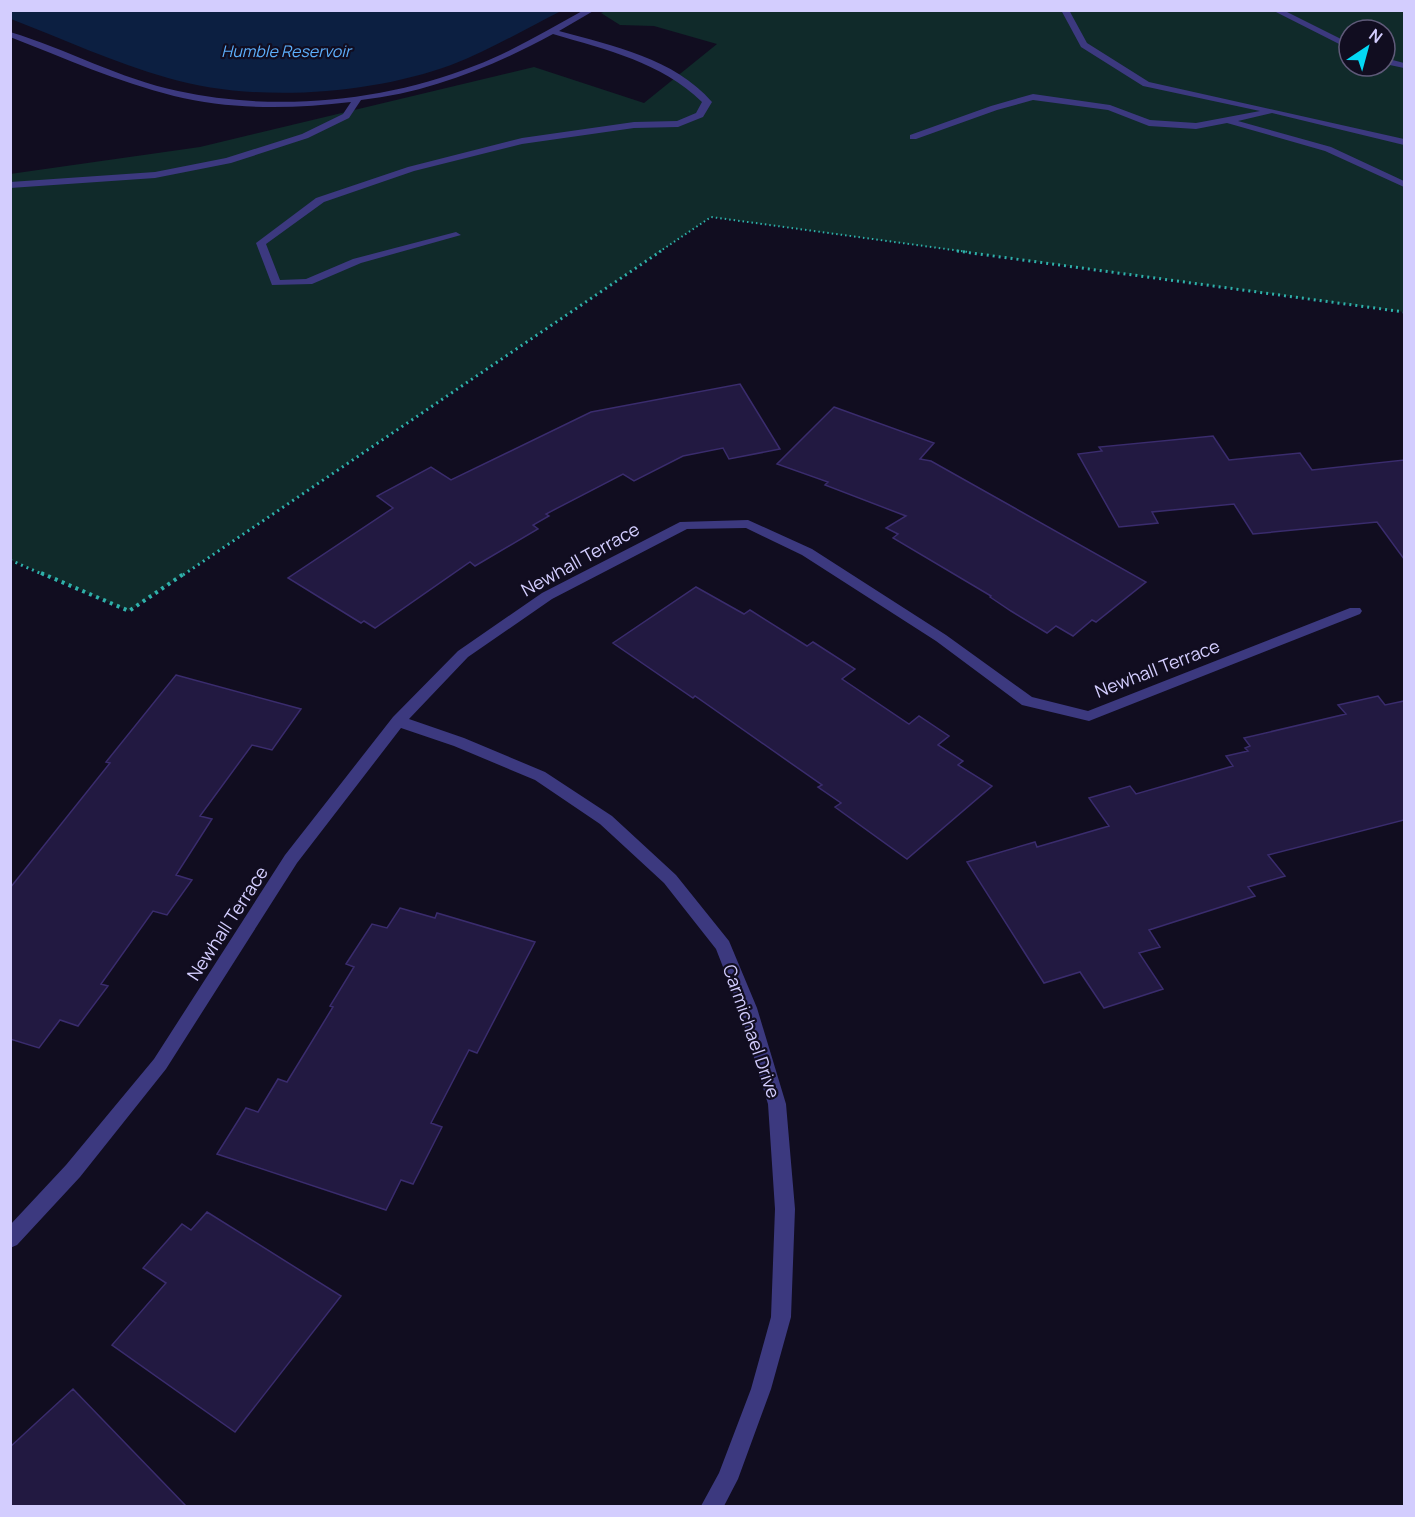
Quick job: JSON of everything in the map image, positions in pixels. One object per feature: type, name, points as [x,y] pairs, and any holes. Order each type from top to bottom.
[{"type":"street","points":[[10,34],[139,84],[180,94],[225,101],[284,104],[358,98],[417,89],[468,71],[591,10]]},
{"type":"street","points":[[1065,10],[1084,45],[1146,84],[1404,142]]},
{"type":"street","points":[[1276,10],[1337,40]]},
{"type":"street","points":[[456,235],[357,261],[309,282],[276,283],[261,243],[320,200],[411,169],[522,141],[634,125],[678,124],[700,115],[707,102],[678,75],[627,54],[551,31]]},
{"type":"street","points":[[913,137],[994,108],[1033,97],[1110,108],[1149,123],[1196,126],[1274,111]]},
{"type":"street","points":[[10,185],[155,175],[228,160],[305,136],[346,116],[358,98]]},
{"type":"street","points":[[1226,120],[1328,149],[1404,184]]},
{"type":"street","name":"Newhall Terrace","points":[[10,1239],[73,1171],[160,1064],[291,859],[398,721],[463,654],[547,596],[685,525],[748,524],[816,558],[941,638],[1027,701],[1089,716],[1355,611]]},
{"type":"street","name":"Carmichael Drive","points":[[398,721],[459,742],[540,776],[606,820],[670,879],[723,946],[748,1008],[777,1104],[785,1209],[781,1317],[761,1389],[727,1479],[712,1506]]},
{"type":"path","points":[[10,560],[129,611],[711,217],[1404,312]]},
{"type":"green space","points":[[606,11],[1404,11],[1404,312],[711,217],[129,611],[11,560],[10,174],[200,147],[534,67],[644,103],[717,44],[654,26],[620,25],[601,13]]},
{"type":"water","name":"Humble Reservoir","points":[[10,11],[561,11],[479,53],[419,75],[348,89],[273,93],[201,86],[148,72],[11,19]]},
{"type":"building","points":[[740,384],[780,449],[729,459],[723,448],[683,456],[634,481],[623,474],[546,514],[549,516],[533,525],[538,529],[475,566],[470,562],[375,628],[364,621],[361,623],[288,578],[393,508],[377,496],[431,467],[451,480],[591,412]]},
{"type":"building","points":[[834,407],[934,443],[920,459],[931,461],[1146,582],[1096,622],[1092,620],[1073,636],[1056,626],[1047,633],[991,596],[893,538],[898,534],[886,528],[906,516],[825,485],[828,482],[777,464]]},
{"type":"building","points":[[1213,436],[1229,460],[1300,453],[1312,470],[1404,460],[1404,559],[1377,522],[1253,534],[1234,504],[1152,512],[1158,523],[1119,527],[1078,454],[1102,451],[1099,447]]},
{"type":"building","points":[[696,587],[744,614],[750,610],[807,646],[813,642],[855,669],[842,679],[909,724],[919,716],[949,736],[938,745],[963,761],[958,765],[992,786],[907,859],[835,807],[841,803],[818,787],[822,785],[695,696],[693,698],[613,643]]},
{"type":"building","points":[[176,675],[301,709],[272,750],[252,745],[200,816],[212,819],[176,875],[192,880],[167,915],[153,911],[101,984],[108,986],[78,1026],[60,1020],[39,1048],[10,1039],[10,888],[110,763],[106,762]]},
{"type":"building","points":[[1378,696],[1385,705],[1404,701],[1404,820],[1268,855],[1285,876],[1248,887],[1255,896],[1149,930],[1160,947],[1139,953],[1163,989],[1104,1008],[1080,972],[1044,983],[967,862],[1035,842],[1037,847],[1109,826],[1089,798],[1130,786],[1136,794],[1233,766],[1226,756],[1248,751],[1245,748],[1250,746],[1244,738],[1346,714],[1338,705]]},
{"type":"building","points":[[400,908],[435,918],[437,913],[535,942],[477,1053],[469,1050],[431,1123],[442,1127],[413,1184],[401,1180],[386,1210],[217,1154],[246,1108],[258,1112],[278,1079],[287,1082],[333,1007],[330,1006],[354,967],[346,964],[372,924],[387,928]]},
{"type":"building","points":[[207,1212],[341,1296],[235,1432],[112,1345],[166,1283],[143,1268],[182,1224],[191,1230]]},
{"type":"building","points":[[73,1389],[186,1506],[10,1506],[10,1447]]}]
